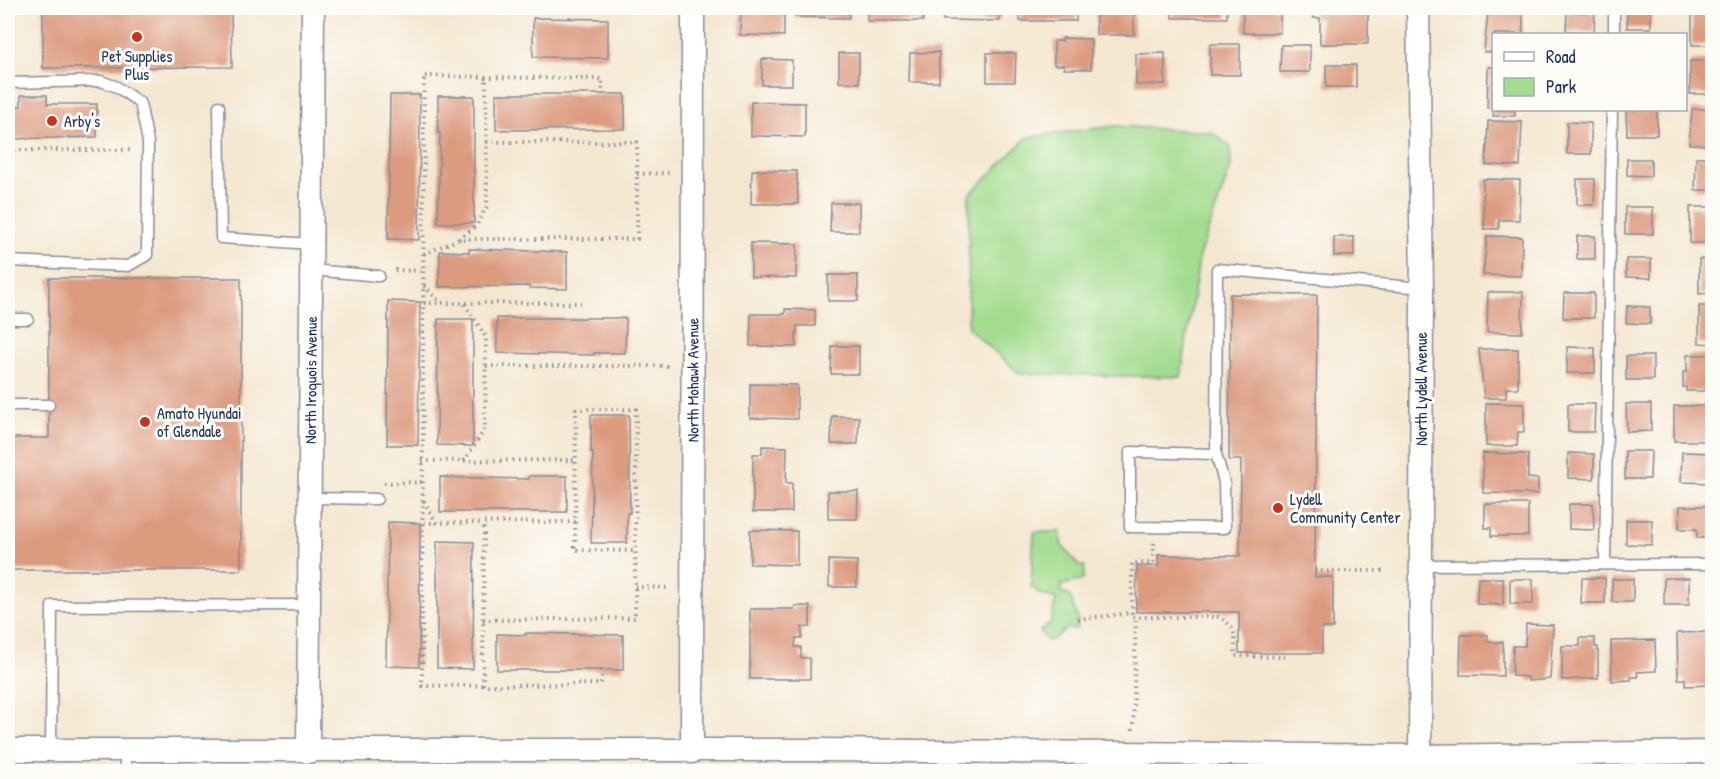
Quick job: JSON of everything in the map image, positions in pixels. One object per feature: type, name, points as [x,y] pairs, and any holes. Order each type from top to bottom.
[{"type":"street","name":"North Iroquois Avenue","points":[[308,752],[313,8]]},
{"type":"street","name":"North Mohawk Avenue","points":[[692,752],[693,8]]},
{"type":"street","name":"North Lydell Avenue","points":[[1418,8],[1422,288],[1420,764]]},
{"type":"street","points":[[8,750],[51,750],[125,761],[308,752],[1131,753],[1420,764],[1713,753]]},
{"type":"lane","points":[[1614,8],[1614,33]]},
{"type":"lane","points":[[8,83],[101,81],[117,87],[140,103],[148,150],[147,255],[128,266],[8,261]]},
{"type":"lane","points":[[219,106],[221,238],[312,244]]},
{"type":"lane","points":[[1605,564],[1612,111]]},
{"type":"lane","points":[[1216,454],[1130,452],[1130,527],[1225,528],[1224,482],[1216,454],[1217,269],[1422,288]]},
{"type":"lane","points":[[312,270],[379,276]]},
{"type":"lane","points":[[8,319],[28,319]]},
{"type":"lane","points":[[8,405],[49,405]]},
{"type":"lane","points":[[310,498],[377,499]]},
{"type":"lane","points":[[1420,565],[1713,564]]},
{"type":"lane","points":[[51,750],[52,606],[309,605]]},
{"type":"path","points":[[570,8],[570,18]]},
{"type":"path","points":[[601,670],[601,684],[422,686],[424,76],[602,79],[603,94]]},
{"type":"path","points":[[424,254],[459,239],[477,225],[487,206],[486,77]]},
{"type":"path","points":[[459,239],[637,239],[637,142],[485,142]]},
{"type":"path","points":[[8,150],[148,150]]},
{"type":"path","points":[[637,174],[693,173]]},
{"type":"path","points":[[390,270],[424,271]]},
{"type":"path","points":[[424,285],[440,303]]},
{"type":"path","points":[[424,303],[581,303]]},
{"type":"path","points":[[464,303],[486,337],[485,429],[464,461]]},
{"type":"path","points":[[486,366],[693,366]]},
{"type":"path","points":[[483,620],[635,618],[636,409],[576,409],[575,550],[635,551]]},
{"type":"path","points":[[422,461],[576,460]]},
{"type":"path","points":[[377,483],[423,482]]},
{"type":"path","points":[[423,500],[436,523]]},
{"type":"path","points":[[424,523],[576,522]]},
{"type":"path","points":[[483,685],[484,523]]},
{"type":"path","points":[[1154,527],[1153,563],[1132,563],[1132,617],[1218,618],[1230,623],[1235,633],[1235,656],[1285,657]]},
{"type":"path","points":[[1315,571],[1385,571]]},
{"type":"path","points":[[635,587],[692,589]]},
{"type":"path","points":[[1078,619],[1132,613]]},
{"type":"path","points":[[1131,753],[1135,696],[1136,617]]},
{"type":"green space","points":[[1116,126],[1211,132],[1230,146],[1231,167],[1200,253],[1181,377],[1020,374],[968,328],[969,195],[1028,137]]},
{"type":"green space","points":[[1034,532],[1061,532],[1061,544],[1079,566],[1085,566],[1083,580],[1062,585],[1062,593],[1070,596],[1078,619],[1077,629],[1066,629],[1052,640],[1047,641],[1040,631],[1051,622],[1056,599],[1040,594],[1031,586]]},
{"type":"building","name":"Pet Supplies Plus","points":[[43,8],[231,8],[232,67],[43,68]]},
{"type":"building","points":[[741,8],[784,8],[784,36],[740,35]]},
{"type":"building","points":[[796,8],[849,8],[849,18],[795,17]]},
{"type":"building","points":[[867,8],[923,8],[923,21],[867,21]]},
{"type":"building","points":[[943,8],[1000,8],[1000,21],[943,20]]},
{"type":"building","points":[[1020,8],[1076,8],[1076,21],[1020,21]]},
{"type":"building","points":[[1096,8],[1134,8],[1134,35],[1096,35]]},
{"type":"building","points":[[1172,8],[1227,8],[1227,18],[1172,18]]},
{"type":"building","points":[[1243,8],[1280,8],[1280,33],[1243,33]]},
{"type":"building","points":[[1313,8],[1368,8],[1368,44],[1320,44],[1320,18],[1313,18]]},
{"type":"building","points":[[1627,9],[1651,10],[1651,28],[1627,28]]},
{"type":"building","points":[[1692,10],[1712,11],[1712,45],[1692,45]]},
{"type":"building","points":[[1488,12],[1523,13],[1523,33],[1492,33],[1492,52],[1484,52]]},
{"type":"building","points":[[1567,12],[1595,13],[1594,32],[1566,31]]},
{"type":"building","points":[[533,18],[608,19],[608,58],[533,57]]},
{"type":"building","points":[[1063,38],[1091,39],[1091,69],[1064,69],[1064,65],[1054,65],[1054,41],[1062,41]]},
{"type":"building","points":[[1210,44],[1240,44],[1240,75],[1210,75]]},
{"type":"building","points":[[1281,45],[1310,45],[1310,72],[1280,72]]},
{"type":"building","points":[[939,52],[939,82],[909,82],[910,53]]},
{"type":"building","points":[[839,53],[859,53],[859,83],[839,82]]},
{"type":"building","points":[[987,53],[1016,53],[1015,82],[987,82]]},
{"type":"building","points":[[1165,53],[1165,84],[1136,85],[1136,54]]},
{"type":"building","points":[[762,59],[792,60],[792,85],[762,85]]},
{"type":"building","points":[[1690,61],[1712,61],[1712,94],[1690,94]]},
{"type":"building","points":[[1326,65],[1356,65],[1356,87],[1326,87]]},
{"type":"building","points":[[1488,67],[1492,67],[1492,107],[1487,108]]},
{"type":"building","points":[[496,94],[625,94],[625,129],[496,130]]},
{"type":"building","name":"Arby's","points":[[21,95],[47,95],[47,104],[97,104],[97,137],[8,139],[8,106],[21,106]]},
{"type":"building","points":[[390,95],[420,95],[419,240],[388,239]]},
{"type":"building","points":[[438,96],[474,96],[474,223],[438,223],[440,133],[438,133]]},
{"type":"building","points":[[751,102],[805,103],[805,137],[751,136]]},
{"type":"building","points":[[1692,109],[1712,109],[1712,145],[1689,144]]},
{"type":"building","points":[[1494,111],[1515,111],[1515,116],[1493,116]]},
{"type":"building","points":[[1626,111],[1657,111],[1657,135],[1627,135]]},
{"type":"building","points":[[1488,121],[1522,122],[1520,166],[1486,165]]},
{"type":"building","points":[[1567,122],[1591,123],[1591,154],[1567,154]]},
{"type":"building","points":[[1696,157],[1712,157],[1712,190],[1695,190]]},
{"type":"building","points":[[1627,159],[1651,159],[1651,176],[1627,175]]},
{"type":"building","points":[[752,170],[797,171],[798,204],[751,204]]},
{"type":"building","points":[[1483,179],[1520,180],[1519,220],[1499,220],[1499,229],[1484,229]]},
{"type":"building","points":[[1577,179],[1595,179],[1594,205],[1577,205]]},
{"type":"building","points":[[831,203],[859,203],[859,232],[830,232]]},
{"type":"building","points":[[1625,207],[1653,207],[1653,234],[1625,234]]},
{"type":"building","points":[[1690,207],[1712,207],[1712,243],[1690,243]]},
{"type":"building","points":[[1487,236],[1522,237],[1521,276],[1483,275]]},
{"type":"building","points":[[1577,236],[1595,236],[1595,259],[1577,259]]},
{"type":"building","points":[[1334,237],[1354,237],[1354,256],[1334,256]]},
{"type":"building","points":[[751,243],[797,244],[796,278],[751,277]]},
{"type":"building","points":[[469,249],[567,252],[567,289],[529,288],[529,286],[439,287],[440,251],[469,252]]},
{"type":"building","points":[[1626,259],[1651,259],[1651,278],[1626,277]]},
{"type":"building","points":[[1699,259],[1712,259],[1712,293],[1699,294]]},
{"type":"building","points":[[828,275],[858,275],[858,301],[828,301]]},
{"type":"building","name":"Amato Hyundai of Glendale","points":[[49,278],[241,278],[241,570],[8,570],[8,438],[49,438]]},
{"type":"building","points":[[1488,292],[1523,292],[1522,333],[1487,332]]},
{"type":"building","points":[[1564,293],[1594,293],[1594,318],[1563,318]]},
{"type":"building","name":"Lydell Community Center","points":[[1230,294],[1317,295],[1315,577],[1333,577],[1333,628],[1322,628],[1322,653],[1239,653],[1239,612],[1136,612],[1137,566],[1158,566],[1158,555],[1240,556],[1241,460],[1229,460]]},
{"type":"building","points":[[388,301],[420,302],[418,445],[387,445]]},
{"type":"building","points":[[1627,306],[1650,307],[1650,324],[1626,323]]},
{"type":"building","points":[[1699,306],[1712,306],[1712,344],[1699,343]]},
{"type":"building","points":[[785,309],[815,310],[815,326],[797,326],[796,347],[750,346],[751,314],[785,314]]},
{"type":"building","points":[[497,318],[626,318],[625,353],[594,353],[594,355],[497,353]]},
{"type":"building","points":[[438,319],[473,319],[473,446],[437,445]]},
{"type":"building","points":[[832,346],[859,346],[859,374],[831,374]]},
{"type":"building","points":[[1567,347],[1595,348],[1595,373],[1567,373]]},
{"type":"building","points":[[1479,349],[1518,349],[1518,388],[1506,388],[1506,398],[1484,398]]},
{"type":"building","points":[[1687,355],[1712,355],[1712,391],[1686,391],[1686,387],[1683,387],[1683,372],[1687,372]]},
{"type":"building","points":[[1626,356],[1653,356],[1653,380],[1626,380]]},
{"type":"building","points":[[750,384],[797,385],[797,419],[750,418]]},
{"type":"building","points":[[1486,403],[1524,404],[1524,432],[1518,432],[1517,446],[1486,446]]},
{"type":"building","points":[[1568,404],[1595,404],[1594,432],[1568,432]]},
{"type":"building","points":[[1626,404],[1651,404],[1651,431],[1627,432]]},
{"type":"building","points":[[1674,406],[1712,406],[1712,441],[1674,441]]},
{"type":"building","points":[[591,415],[629,415],[630,513],[627,513],[627,543],[591,543],[593,452],[591,452]]},
{"type":"building","points":[[832,416],[859,417],[858,444],[831,444]]},
{"type":"building","points":[[762,446],[787,447],[786,483],[792,483],[792,512],[753,512],[753,454],[762,454]]},
{"type":"building","points":[[1625,451],[1651,451],[1650,479],[1625,479]]},
{"type":"building","points":[[1682,452],[1712,453],[1712,483],[1681,482]]},
{"type":"building","points":[[1483,453],[1528,454],[1528,478],[1538,479],[1538,494],[1483,493]]},
{"type":"building","points":[[1568,453],[1594,454],[1594,479],[1568,478]]},
{"type":"building","points":[[529,476],[567,476],[567,512],[440,512],[440,477],[529,479]]},
{"type":"building","points":[[828,491],[858,491],[857,519],[828,519]]},
{"type":"building","points":[[1485,504],[1528,504],[1528,536],[1491,536],[1491,528],[1485,528]]},
{"type":"building","points":[[1569,504],[1593,504],[1594,530],[1569,529]]},
{"type":"building","points":[[1680,506],[1712,506],[1712,538],[1697,538],[1697,529],[1679,529]]},
{"type":"building","points":[[1626,520],[1652,520],[1652,545],[1626,544]]},
{"type":"building","points":[[388,522],[420,523],[419,667],[386,666]]},
{"type":"building","points":[[750,530],[797,531],[797,565],[750,564]]},
{"type":"building","points":[[437,541],[474,542],[473,669],[437,668]]},
{"type":"building","points":[[829,560],[857,561],[857,587],[829,587]]},
{"type":"building","points":[[1478,578],[1503,578],[1503,605],[1477,604]]},
{"type":"building","points":[[1582,578],[1605,578],[1605,603],[1581,603]]},
{"type":"building","points":[[1664,578],[1689,578],[1689,605],[1664,605]]},
{"type":"building","points":[[1510,579],[1533,579],[1533,604],[1510,604]]},
{"type":"building","points":[[1612,579],[1633,579],[1633,602],[1612,602]]},
{"type":"building","points":[[795,606],[810,606],[810,627],[802,627],[802,638],[796,638],[795,647],[801,647],[801,658],[810,658],[810,679],[750,679],[750,609],[794,609]]},
{"type":"building","points":[[1526,624],[1553,625],[1550,679],[1528,681],[1528,677],[1512,676],[1513,646],[1525,646]]},
{"type":"building","points":[[1712,632],[1712,685],[1685,686],[1685,679],[1678,679],[1677,633]]},
{"type":"building","points":[[526,633],[623,635],[623,670],[497,670],[497,634],[526,635]]},
{"type":"building","points":[[1461,635],[1488,635],[1487,642],[1503,642],[1503,676],[1460,675]]},
{"type":"building","points":[[1580,638],[1595,638],[1595,647],[1598,647],[1598,678],[1562,680],[1562,646],[1580,646]]},
{"type":"building","points":[[1655,640],[1656,671],[1637,672],[1638,677],[1631,677],[1631,680],[1612,681],[1611,641]]},
{"type":"place","name":"Pet Supplies Plus","points":[[137,37]]},
{"type":"place","name":"Arby's","points":[[52,121]]},
{"type":"place","name":"Amato Hyundai of Glendale","points":[[145,422]]},
{"type":"place","name":"Lydell Community Center","points":[[1278,508]]}]
